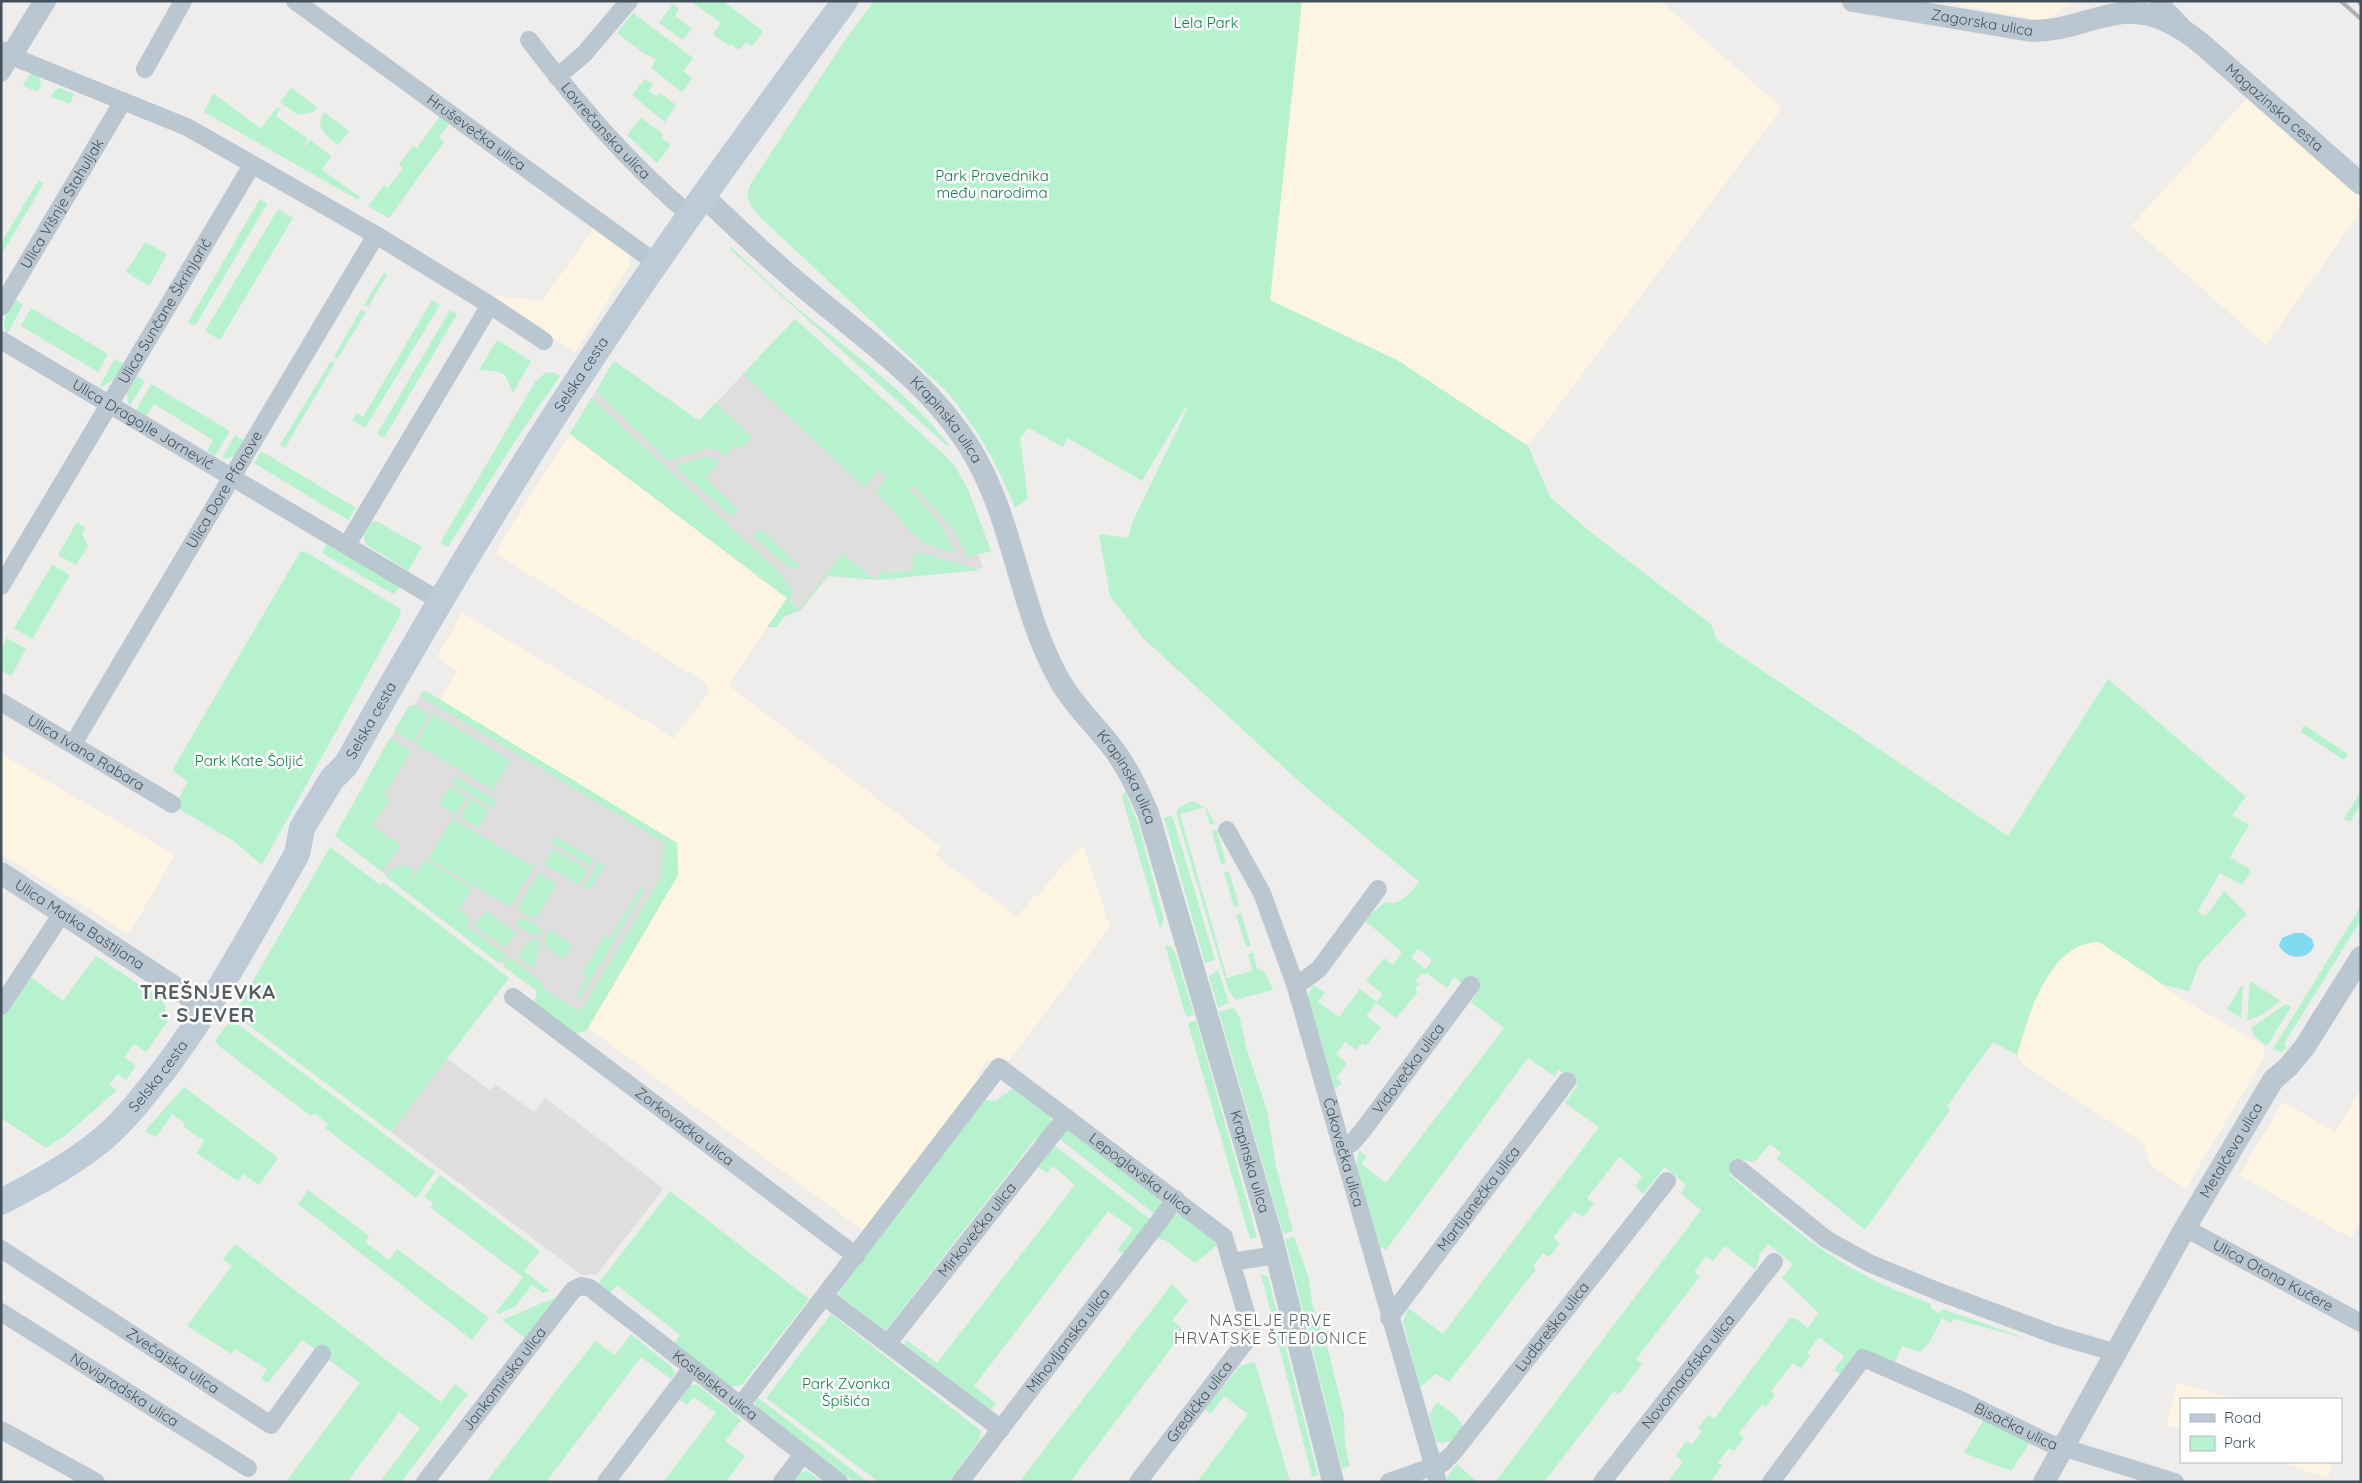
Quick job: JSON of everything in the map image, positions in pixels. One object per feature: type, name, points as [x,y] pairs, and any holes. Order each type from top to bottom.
[{"type":"main road","name":"Selska cesta","points":[[1,1202],[74,1160],[105,1137],[150,1088],[208,1008],[297,854],[302,828],[332,779],[346,766],[440,600],[538,442],[656,263],[845,1]]},
{"type":"street","points":[[45,1],[5,61],[123,101],[187,127],[376,236],[490,305],[544,341]]},
{"type":"street","points":[[145,70],[184,1]]},
{"type":"street","name":"Hruševečka ulica","points":[[295,1],[656,263]]},
{"type":"street","points":[[557,77],[584,54],[629,1]]},
{"type":"street","name":"Zagorska ulica","points":[[1853,1],[2031,31],[2056,30],[2111,8]]},
{"type":"street","name":"Magazinska cesta","points":[[2158,1],[2187,31],[2361,184]]},
{"type":"street","name":"Magazinska cesta","points":[[2111,8],[2153,16],[2187,31]]},
{"type":"street","name":"Lovrečanska ulica","points":[[529,40],[602,132],[697,206]]},
{"type":"street","name":"Ulica Višnje Stahuljak","points":[[1,307],[123,101]]},
{"type":"street","name":"Ulica Sunčane Škrinjarić","points":[[1,586],[252,164]]},
{"type":"street","name":"Krapinska ulica","points":[[697,206],[856,329],[935,401],[953,422],[978,462],[1001,518],[1036,626],[1060,682],[1109,743],[1133,778],[1148,813],[1276,1255],[1333,1482]]},
{"type":"street","name":"Ulica Dore Pfanove","points":[[73,744],[376,236]]},
{"type":"street","points":[[347,545],[490,305]]},
{"type":"street","name":"Ulica Dragojle Jarnević","points":[[1,340],[440,600]]},
{"type":"street","name":"Ulica Ivana Rabara","points":[[1,702],[172,804]]},
{"type":"street","name":"Čakovečka ulica","points":[[1227,830],[1262,893],[1295,984],[1389,1318],[1436,1474]]},
{"type":"street","name":"Ulica Matka Baštijana","points":[[1,873],[64,912],[208,1008]]},
{"type":"street","points":[[1295,984],[1303,981],[1319,969],[1378,889]]},
{"type":"street","points":[[1,1006],[64,912]]},
{"type":"street","name":"Metalčeva ulica","points":[[2044,1482],[2062,1446],[2117,1353],[2185,1228],[2273,1080],[2288,1067],[2304,1048],[2361,957]]},
{"type":"street","name":"Vidovečka ulica","points":[[1342,1149],[1352,1143],[1363,1130],[1472,985]]},
{"type":"street","name":"Zorkovačka ulica","points":[[514,997],[856,1256]]},
{"type":"street","name":"Lepoglavska ulica","points":[[856,1256],[999,1067],[1224,1237],[1231,1262]]},
{"type":"street","name":"Martijanečka ulica","points":[[1389,1318],[1567,1081]]},
{"type":"street","name":"Mirkovečka ulica","points":[[888,1343],[1066,1117]]},
{"type":"street","points":[[1738,1168],[1826,1239],[1870,1263],[1936,1292],[2046,1332],[2117,1353]]},
{"type":"street","name":"Ludbreška ulica","points":[[1436,1474],[1667,1180]]},
{"type":"street","name":"Mihovljanska ulica","points":[[960,1482],[1176,1200]]},
{"type":"street","name":"Ulica Otona Kučere","points":[[2185,1228],[2361,1324]]},
{"type":"street","name":"Zvečajska ulica","points":[[1,1249],[271,1425],[322,1354]]},
{"type":"street","points":[[1231,1262],[1254,1260],[1276,1255]]},
{"type":"street","points":[[740,1406],[856,1256]]},
{"type":"street","name":"Gredička ulica","points":[[1138,1482],[1252,1334],[1231,1262]]},
{"type":"street","name":"Novomarofska ulica","points":[[1602,1482],[1774,1262]]},
{"type":"street","name":"Jankomirska ulica","points":[[425,1482],[573,1290],[581,1286],[590,1288]]},
{"type":"street","name":"Kostelska ulica","points":[[590,1288],[839,1482]]},
{"type":"street","points":[[825,1297],[1001,1429]]},
{"type":"street","name":"Novigradska ulica","points":[[1,1312],[248,1468]]},
{"type":"street","name":"Bisačka ulica","points":[[1771,1482],[1863,1358],[1965,1402],[2027,1434],[2049,1443],[2175,1482]]},
{"type":"street","points":[[606,1482],[692,1368]]},
{"type":"street","points":[[1,1430],[96,1482]]},
{"type":"street","points":[[782,1482],[803,1454]]},
{"type":"street","points":[[1389,1482],[1436,1474]]},
{"type":"shaded area","points":[[1302,1],[1660,1],[1782,108],[1528,446],[1397,360],[1269,300]]},
{"type":"shaded area","points":[[1937,1],[2073,1],[2046,21]]},
{"type":"shaded area","points":[[2249,96],[2361,193],[2361,211],[2266,345],[2131,226]]},
{"type":"shaded area","points":[[595,227],[629,251],[630,260],[629,266],[575,353],[490,295],[542,301]]},
{"type":"shaded area","points":[[795,319],[943,454],[983,568],[881,572],[877,580],[842,554],[801,609],[570,434],[614,361],[699,421]]},
{"type":"shaded area","points":[[570,434],[787,598],[728,685],[941,847],[935,855],[1017,917],[1036,894],[1039,896],[1058,870],[1083,845],[1110,927],[1009,1061],[988,1060],[976,1077],[980,1081],[864,1231],[588,1028],[678,875],[439,702],[457,671],[437,657],[462,613],[632,714],[655,725],[673,739],[709,693],[706,683],[496,554],[506,534]]},
{"type":"shaded area","points":[[422,692],[677,843],[678,875],[588,1028],[335,836],[409,706],[414,705]]},
{"type":"shaded area","points":[[1,754],[175,855],[133,927],[127,933],[1,854]]},
{"type":"shaded area","points":[[2087,942],[2099,942],[2108,946],[2180,998],[2264,1046],[2264,1058],[2194,1174],[2187,1190],[2151,1166],[2143,1143],[2024,1065],[2017,1055],[2035,997],[2060,960],[2072,949]]},
{"type":"shaded area","points":[[447,1059],[490,1090],[495,1084],[534,1112],[545,1098],[662,1187],[662,1191],[597,1274],[582,1275],[391,1132]]},
{"type":"shaded area","points":[[2361,1089],[2361,1221],[2351,1238],[2239,1175],[2283,1102],[2335,1132]]},
{"type":"shaded area","points":[[2177,1383],[2232,1398],[2180,1398],[2180,1429],[2167,1425]]},
{"type":"shaded area","points":[[2282,1463],[2333,1463],[2328,1478]]},
{"type":"green space","points":[[723,1],[763,31],[752,46],[746,42],[739,50],[731,44],[729,46],[713,34],[721,23],[692,2]]},
{"type":"green space","points":[[874,1],[1302,1],[1270,300],[1397,360],[1528,446],[1550,497],[1593,534],[1711,624],[1717,640],[2008,836],[2108,679],[2246,797],[2232,815],[2249,825],[2230,857],[2251,870],[2242,885],[2220,873],[2197,912],[2206,916],[2224,891],[2247,914],[2199,964],[2189,991],[2164,985],[2099,942],[2081,945],[2066,954],[2054,967],[2043,984],[2028,1020],[2017,1055],[1993,1042],[1947,1106],[1950,1110],[1865,1230],[1776,1158],[1781,1153],[1770,1144],[1756,1160],[1751,1162],[1740,1159],[1729,1174],[1811,1241],[1864,1275],[1931,1304],[1931,1309],[1939,1313],[1943,1309],[2028,1339],[1954,1319],[1951,1323],[1942,1318],[1929,1343],[1920,1352],[1902,1346],[1894,1364],[1866,1355],[1843,1376],[1834,1370],[1844,1356],[1819,1337],[1807,1353],[1810,1356],[1801,1369],[1793,1363],[1771,1391],[1775,1395],[1766,1407],[1762,1404],[1739,1433],[1744,1438],[1734,1451],[1729,1448],[1718,1462],[1722,1466],[1710,1482],[1668,1482],[1683,1462],[1676,1456],[1686,1441],[1692,1445],[1702,1431],[1698,1428],[1708,1415],[1714,1419],[1790,1318],[1796,1319],[1808,1328],[1819,1313],[1782,1278],[1793,1264],[1768,1244],[1759,1254],[1759,1260],[1755,1269],[1725,1246],[1713,1261],[1706,1256],[1694,1272],[1700,1276],[1636,1359],[1642,1364],[1619,1394],[1614,1391],[1544,1482],[1495,1482],[1701,1210],[1681,1194],[1686,1185],[1665,1167],[1643,1194],[1635,1186],[1642,1176],[1619,1157],[1587,1198],[1594,1204],[1583,1217],[1574,1211],[1553,1238],[1560,1243],[1549,1257],[1543,1253],[1533,1266],[1536,1269],[1449,1382],[1436,1374],[1420,1387],[1403,1322],[1408,1308],[1443,1334],[1599,1127],[1565,1103],[1578,1085],[1558,1069],[1555,1077],[1528,1058],[1386,1250],[1380,1247],[1356,1165],[1359,1151],[1367,1156],[1361,1164],[1386,1183],[1504,1028],[1471,1002],[1479,990],[1467,980],[1462,983],[1454,977],[1447,988],[1427,973],[1425,975],[1422,973],[1415,981],[1419,984],[1415,989],[1418,992],[1396,1018],[1376,1003],[1366,1016],[1381,1027],[1366,1046],[1362,1043],[1356,1050],[1345,1042],[1336,1054],[1347,1063],[1336,1078],[1342,1083],[1335,1089],[1307,995],[1314,985],[1325,993],[1318,1002],[1339,1017],[1360,989],[1377,1002],[1383,994],[1366,981],[1384,958],[1393,965],[1402,952],[1364,920],[1385,902],[1395,903],[1400,901],[1419,882],[1302,784],[1143,638],[1110,596],[1099,534],[1128,538],[1132,523],[1187,409],[1185,408],[1142,481],[1068,438],[1063,447],[1029,428],[1020,438],[1028,499],[1015,508],[1001,475],[985,445],[966,416],[944,389],[761,218],[752,207],[748,199],[750,185],[845,40]],"holes":[[[1418,949],[1432,960],[1426,969],[1411,958]]]},
{"type":"green space","points":[[673,4],[679,9],[675,16],[692,29],[683,40],[659,23]]},
{"type":"green space","points":[[633,13],[693,58],[683,71],[692,78],[682,92],[651,68],[656,59],[645,54],[617,33]]},
{"type":"green space","points":[[31,72],[39,75],[41,83],[38,92],[23,86]]},
{"type":"green space","points":[[645,79],[653,84],[649,91],[657,97],[660,93],[676,105],[665,122],[632,95]]},
{"type":"green space","points":[[60,88],[74,94],[70,104],[51,97],[55,90]]},
{"type":"green space","points":[[291,88],[317,107],[314,112],[298,115],[280,102]]},
{"type":"green space","points":[[213,93],[261,129],[277,107],[280,109],[276,116],[308,139],[301,150],[310,140],[331,156],[322,170],[360,197],[358,200],[204,112]]},
{"type":"green space","points":[[324,112],[349,131],[338,145],[326,135],[321,127],[321,117]]},
{"type":"green space","points":[[440,116],[450,123],[439,137],[444,142],[389,218],[368,206],[384,185],[388,188],[403,168],[399,164],[413,146],[417,148]]},
{"type":"green space","points":[[641,118],[663,134],[661,138],[671,145],[657,163],[627,135]]},
{"type":"green space","points":[[39,180],[44,183],[1,255],[1,243]]},
{"type":"green space","points":[[260,199],[267,204],[195,326],[188,322]]},
{"type":"green space","points":[[278,209],[293,218],[220,340],[205,331]]},
{"type":"green space","points":[[145,242],[167,254],[149,286],[126,272]]},
{"type":"green space","points":[[730,246],[803,313],[900,392],[935,427],[950,446],[947,446],[731,250]]},
{"type":"green space","points":[[384,272],[387,275],[368,307],[364,305]]},
{"type":"green space","points":[[15,299],[23,305],[7,334],[4,325]]},
{"type":"green space","points":[[432,300],[440,305],[365,428],[352,420],[357,413],[363,417]]},
{"type":"green space","points":[[31,308],[108,354],[98,372],[21,326]]},
{"type":"green space","points":[[361,310],[366,312],[338,358],[334,356]]},
{"type":"green space","points":[[450,310],[457,314],[384,438],[377,434]]},
{"type":"green space","points":[[795,319],[953,463],[968,489],[991,551],[968,557],[952,528],[913,485],[909,490],[929,511],[949,537],[954,553],[925,544],[901,523],[902,521],[875,492],[887,478],[878,471],[864,487],[743,374]]},
{"type":"green space","points":[[497,340],[531,361],[513,393],[505,375],[496,371],[479,370]]},
{"type":"green space","points":[[115,359],[123,364],[111,381],[99,387]]},
{"type":"green space","points":[[331,361],[335,363],[285,448],[280,445]]},
{"type":"green space","points":[[614,361],[699,421],[715,403],[752,437],[740,449],[735,445],[725,457],[717,450],[708,448],[668,461],[596,391]]},
{"type":"green space","points":[[553,372],[560,376],[521,432],[448,547],[440,543],[535,382],[545,373]]},
{"type":"green space","points":[[135,375],[145,381],[130,405],[127,393]]},
{"type":"green space","points":[[151,384],[230,431],[215,456],[207,451],[213,440],[154,404],[146,416],[136,410]]},
{"type":"green space","points":[[591,398],[780,573],[792,589],[790,601],[800,609],[842,554],[876,580],[828,576],[801,610],[784,617],[777,627],[767,627],[787,598],[570,434]]},
{"type":"green space","points":[[235,435],[245,441],[239,451],[233,456],[222,458]]},
{"type":"green space","points":[[261,451],[356,508],[348,520],[254,463]]},
{"type":"green space","points":[[707,456],[720,461],[705,478],[739,510],[732,517],[676,468],[679,464]]},
{"type":"green space","points":[[376,521],[422,547],[408,571],[366,544],[365,530],[372,522]]},
{"type":"green space","points":[[77,522],[85,528],[82,534],[88,546],[76,565],[58,555]]},
{"type":"green space","points":[[760,529],[801,567],[790,569],[753,536]]},
{"type":"green space","points":[[327,543],[402,586],[393,594],[322,553]]},
{"type":"green space","name":"Park Kate Šoljić","points":[[304,551],[399,608],[401,614],[262,865],[235,842],[174,806],[188,782],[173,771],[300,552]]},
{"type":"green space","points":[[919,552],[981,570],[877,580],[881,572],[912,571],[914,555]]},
{"type":"green space","points":[[52,565],[70,575],[32,639],[14,628]]},
{"type":"green space","points":[[7,638],[26,649],[11,676],[1,670],[1,649]]},
{"type":"green space","points":[[426,691],[677,843],[678,875],[586,1031],[574,1034],[534,1004],[537,991],[503,966],[509,957],[544,984],[544,989],[580,1012],[662,875],[663,842],[420,696],[422,692]]},
{"type":"green space","points":[[414,705],[427,713],[427,718],[413,742],[394,731],[409,706]]},
{"type":"green space","points":[[433,714],[510,760],[493,790],[416,744]]},
{"type":"green space","points":[[2304,725],[2348,754],[2344,760],[2301,732]]},
{"type":"green space","points":[[390,738],[411,751],[384,795],[390,799],[372,826],[401,845],[382,872],[335,836]]},
{"type":"green space","points":[[456,777],[497,801],[493,808],[452,783]]},
{"type":"green space","points":[[450,786],[467,797],[456,815],[439,804]]},
{"type":"green space","points":[[1125,791],[1138,823],[1164,920],[1160,928],[1122,797]]},
{"type":"green space","points":[[2361,791],[2361,804],[2350,822],[2344,819]]},
{"type":"green space","points":[[471,799],[489,810],[479,828],[460,817]]},
{"type":"green space","points":[[1192,801],[1204,807],[1180,814],[1227,978],[1252,971],[1248,954],[1253,952],[1257,968],[1265,972],[1273,990],[1235,1000],[1228,989],[1176,813],[1179,808]]},
{"type":"green space","points":[[1206,808],[1215,823],[1210,825]]},
{"type":"green space","points":[[1170,816],[1173,818],[1215,960],[1205,963],[1164,818]]},
{"type":"green space","points":[[452,819],[534,867],[510,907],[428,859]]},
{"type":"green space","points":[[1217,830],[1226,863],[1221,864],[1212,831]]},
{"type":"green space","points":[[555,836],[595,860],[591,866],[551,842]]},
{"type":"green space","points":[[330,847],[380,885],[383,882],[509,978],[391,1132],[234,1014]]},
{"type":"green space","points":[[553,849],[588,870],[579,885],[544,864]]},
{"type":"green space","points":[[425,860],[472,888],[459,911],[471,919],[467,926],[507,956],[500,964],[385,876],[390,870],[405,865],[415,871],[409,880],[411,881]]},
{"type":"green space","points":[[599,862],[605,866],[590,890],[584,887]]},
{"type":"green space","points":[[1229,871],[1239,905],[1234,907],[1224,873]]},
{"type":"green space","points":[[539,873],[557,884],[535,920],[517,909]]},
{"type":"green space","points":[[641,887],[645,889],[580,998],[575,998],[587,977],[582,973],[605,935],[610,938]]},
{"type":"green space","points":[[2361,906],[2361,920],[2284,1044],[2286,1049],[2281,1052],[2273,1049]]},
{"type":"green space","points":[[486,911],[516,933],[505,948],[474,926]]},
{"type":"green space","points":[[1241,913],[1251,946],[1246,947],[1236,914]]},
{"type":"green space","points":[[522,917],[541,928],[542,934],[532,935],[516,924]]},
{"type":"green space","points":[[550,930],[572,945],[563,959],[547,948],[545,939]]},
{"type":"green space","points":[[541,939],[533,969],[518,956],[529,940]]},
{"type":"green space","points":[[1165,945],[1171,947],[1176,955],[1194,1015],[1186,1017]]},
{"type":"green space","points":[[96,956],[161,999],[165,1005],[167,1022],[146,1052],[134,1044],[124,1057],[136,1066],[126,1080],[118,1074],[109,1085],[117,1090],[66,1135],[46,1148],[1,1118],[1,1018],[31,977],[63,1001]]},
{"type":"green space","points":[[1218,970],[1229,1003],[1218,1008],[1209,976]]},
{"type":"green space","points":[[2250,981],[2281,1001],[2261,1015],[2247,1021]]},
{"type":"green space","points":[[2243,986],[2241,1018],[2227,1009]]},
{"type":"green space","points":[[2286,1004],[2291,1007],[2267,1046],[2255,1037],[2251,1028]]},
{"type":"green space","points":[[1234,1008],[1240,1018],[1246,1047],[1267,1110],[1276,1166],[1293,1231],[1283,1234],[1219,1012]]},
{"type":"green space","points":[[231,1019],[435,1172],[416,1198],[325,1128],[328,1124],[314,1113],[311,1116],[219,1046],[215,1041]]},
{"type":"green space","points":[[1196,1020],[1257,1237],[1250,1239],[1188,1023]]},
{"type":"green space","points":[[184,1087],[278,1158],[259,1185],[243,1174],[238,1181],[196,1153],[204,1141],[183,1126],[185,1123],[172,1114],[156,1137],[145,1131]]},
{"type":"green space","points":[[1013,1089],[1050,1115],[1051,1122],[1038,1139],[1036,1138],[885,1331],[838,1295],[855,1267],[984,1100],[995,1101]]},
{"type":"green space","points":[[1067,1129],[1161,1199],[1163,1204],[1157,1216],[1056,1136]]},
{"type":"green space","points":[[1054,1145],[1152,1221],[1124,1254],[1117,1250],[1133,1229],[1108,1211],[974,1386],[996,1404],[989,1412],[905,1348],[905,1339],[937,1363],[1075,1185],[1053,1166],[1047,1173],[1037,1166]]},
{"type":"green space","points":[[440,1175],[540,1251],[524,1271],[550,1291],[543,1293],[532,1285],[516,1306],[499,1314],[496,1312],[523,1277],[430,1207],[433,1203],[424,1197]]},
{"type":"green space","points":[[308,1190],[369,1236],[365,1242],[389,1260],[397,1249],[489,1318],[472,1340],[298,1204]]},
{"type":"green space","points":[[670,1191],[809,1299],[742,1385],[730,1387],[674,1344],[680,1335],[617,1285],[610,1293],[598,1284]]},
{"type":"green space","points":[[1180,1214],[1216,1242],[1217,1245],[1195,1263],[1165,1240],[1155,1239],[1172,1216]]},
{"type":"green space","points":[[1294,1237],[1309,1279],[1312,1303],[1328,1350],[1344,1415],[1345,1446],[1350,1466],[1342,1469],[1285,1239]]},
{"type":"green space","points":[[235,1244],[441,1402],[455,1384],[468,1394],[401,1482],[381,1481],[420,1428],[399,1412],[347,1482],[286,1482],[360,1383],[302,1340],[268,1383],[261,1379],[267,1369],[235,1349],[232,1354],[187,1326],[232,1266],[223,1259]]},
{"type":"green space","points":[[1261,1274],[1268,1277],[1318,1475],[1312,1477]]},
{"type":"green space","points":[[1172,1284],[1188,1301],[1172,1320],[1184,1331],[1070,1482],[1019,1482]]},
{"type":"green space","points":[[561,1295],[526,1339],[502,1320]]},
{"type":"green space","name":"Park Zvonka Špišića","points":[[831,1314],[981,1431],[980,1439],[948,1482],[879,1482],[766,1398]]},
{"type":"green space","points":[[631,1334],[672,1367],[675,1374],[671,1379],[641,1357],[546,1482],[486,1482],[595,1341],[615,1355]]},
{"type":"green space","points":[[1253,1362],[1256,1365],[1290,1482],[1197,1482],[1248,1414],[1224,1396],[1211,1414],[1205,1409],[1240,1366]]},
{"type":"green space","points":[[690,1385],[697,1385],[741,1420],[725,1441],[745,1456],[726,1482],[663,1482],[716,1413],[694,1397],[687,1405],[680,1400]]},
{"type":"green space","points":[[757,1397],[868,1482],[854,1482],[759,1409],[755,1403]]},
{"type":"green space","points":[[1437,1402],[1457,1417],[1463,1427],[1452,1439],[1442,1443],[1437,1442],[1429,1415]]},
{"type":"green space","points":[[1985,1417],[2032,1439],[2011,1471],[1964,1453]]},
{"type":"green space","points":[[1457,1464],[1477,1482],[1447,1482],[1447,1477]]},
{"type":"green space","points":[[807,1471],[822,1482],[793,1482],[799,1473]]},
{"type":"water","points":[[2294,933],[2303,933],[2312,939],[2314,946],[2311,951],[2297,957],[2286,954],[2282,950],[2279,945],[2282,938]]},
{"type":"railway","points":[[2341,1],[2361,19]]},
{"type":"railway","points":[[2358,1],[2361,4]]},
{"type":"district","name":"TREŠNJEVKA - SJEVER","points":[[208,1004]]},
{"type":"district","name":"NASELJE PRVE HRVATSKE ŠTEDIONICE","points":[[1271,1329]]},
{"type":"park label","name":"Lela Park","points":[[1206,23]]},
{"type":"park label","name":"Park Pravednika među narodima","points":[[992,184]]}]
